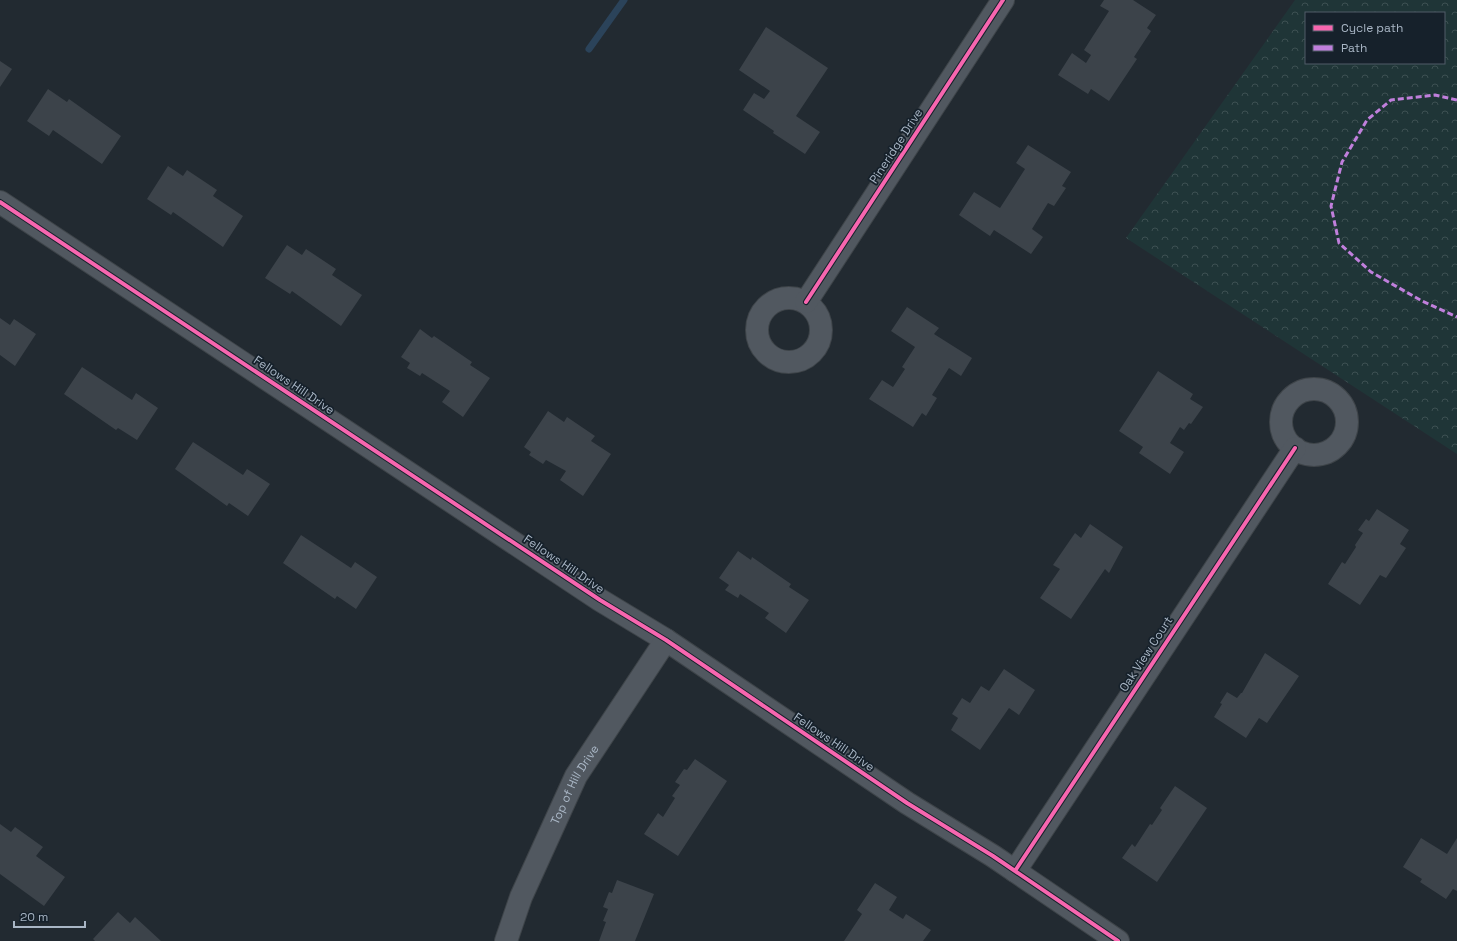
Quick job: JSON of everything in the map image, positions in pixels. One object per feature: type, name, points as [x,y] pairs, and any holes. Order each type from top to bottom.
[{"type":"street","name":"Pineridge Drive","points":[[806,302],[1003,0]]},
{"type":"street","name":"Fellows Hill Drive","points":[[0,202],[594,596],[666,640],[907,803],[1015,871],[1118,941]]},
{"type":"street","name":"Oak View Court","points":[[1015,871],[1295,448]]},
{"type":"street","name":"Top of Hill Drive","points":[[506,941],[521,897],[576,776],[666,640]]},
{"type":"green space","points":[[1295,0],[1457,0],[1457,454],[1126,238]]},
{"type":"building","points":[[1104,0],[1133,0],[1156,15],[1147,28],[1151,31],[1134,57],[1137,59],[1109,101],[1091,89],[1088,94],[1058,75],[1072,53],[1086,63],[1091,55],[1084,50],[1109,11],[1100,6]]},
{"type":"building","points":[[766,27],[828,68],[796,116],[820,132],[805,154],[773,133],[774,131],[743,110],[754,93],[764,99],[770,91],[739,70]]},
{"type":"building","points":[[0,61],[12,69],[0,87]]},
{"type":"building","points":[[48,89],[67,102],[69,99],[121,136],[102,164],[53,130],[49,136],[27,121]]},
{"type":"building","points":[[1028,145],[1071,172],[1062,186],[1066,188],[1054,206],[1048,203],[1032,229],[1043,237],[1031,254],[994,230],[990,236],[959,215],[974,192],[1000,208],[1025,169],[1016,163]]},
{"type":"building","points":[[168,166],[183,176],[187,170],[217,190],[213,196],[243,216],[223,247],[173,212],[171,215],[147,199]]},
{"type":"building","points":[[287,245],[302,255],[306,249],[336,269],[332,275],[362,295],[341,326],[292,291],[290,294],[265,278]]},
{"type":"building","points":[[907,307],[939,328],[934,334],[972,358],[961,376],[949,368],[932,395],[937,398],[926,416],[922,413],[913,427],[869,399],[882,380],[893,387],[905,369],[902,367],[915,347],[891,331]]},
{"type":"building","points":[[0,318],[10,325],[14,319],[36,334],[15,366],[0,355]]},
{"type":"building","points":[[420,329],[432,338],[434,336],[472,362],[470,365],[490,378],[463,417],[442,402],[450,391],[422,373],[420,376],[407,368],[410,363],[401,357]]},
{"type":"building","points":[[82,367],[132,400],[136,393],[158,408],[137,440],[118,428],[116,430],[64,394]]},
{"type":"building","points":[[1158,371],[1193,394],[1190,399],[1203,407],[1191,424],[1189,423],[1184,430],[1180,427],[1170,443],[1184,452],[1170,474],[1139,453],[1143,447],[1119,431]]},
{"type":"building","points":[[548,411],[564,422],[567,417],[595,436],[591,441],[611,454],[583,496],[560,480],[566,471],[546,460],[543,464],[529,455],[531,452],[524,447]]},
{"type":"building","points":[[193,442],[243,475],[247,469],[270,484],[248,516],[229,503],[227,506],[175,469]]},
{"type":"building","points":[[1377,509],[1409,530],[1400,544],[1406,548],[1386,578],[1380,575],[1360,605],[1328,584],[1342,562],[1345,564],[1356,547],[1355,545],[1363,533],[1358,530],[1366,519],[1369,521]]},
{"type":"building","points":[[1090,524],[1123,547],[1109,573],[1105,569],[1071,619],[1040,598],[1060,569],[1053,565],[1075,533],[1081,538]]},
{"type":"building","points":[[301,535],[351,568],[355,562],[377,577],[356,609],[337,596],[335,599],[283,563]]},
{"type":"building","points":[[738,551],[751,560],[752,557],[791,584],[789,587],[809,600],[786,633],[765,618],[769,613],[740,594],[738,598],[725,590],[729,585],[719,578]]},
{"type":"building","points":[[1265,653],[1299,676],[1267,723],[1259,718],[1246,738],[1214,717],[1227,692],[1237,698],[1242,693]]},
{"type":"building","points":[[1004,669],[1035,690],[1019,715],[1009,708],[980,750],[951,730],[958,718],[952,714],[962,698],[970,703],[981,686],[989,691]]},
{"type":"building","points":[[695,759],[727,781],[678,856],[644,834],[658,813],[663,817],[675,798],[672,796],[680,785],[675,782],[684,769],[687,770]]},
{"type":"building","points":[[1175,786],[1207,808],[1157,882],[1122,858],[1132,844],[1135,847],[1150,824],[1152,825],[1162,810],[1160,808]]},
{"type":"building","points":[[0,824],[11,832],[15,827],[43,847],[36,856],[65,877],[44,906],[0,874]]},
{"type":"building","points":[[1421,838],[1447,854],[1457,838],[1457,891],[1453,889],[1446,899],[1420,882],[1422,879],[1403,867]]},
{"type":"building","points":[[617,880],[654,894],[635,941],[599,941],[606,922],[603,921],[608,909],[603,907],[609,892],[612,893]]},
{"type":"building","points":[[875,883],[897,897],[889,910],[903,919],[906,914],[931,930],[923,941],[844,941],[862,914],[857,910]]},
{"type":"building","points":[[118,912],[130,923],[135,917],[161,941],[95,941],[93,939]]},
{"type":"waterway","points":[[589,49],[624,0]]},
{"type":"marked path","points":[[1457,100],[1435,95],[1391,100],[1367,120],[1342,162],[1331,206],[1339,243],[1371,272],[1422,301],[1457,317]]},
{"type":"cycle path","points":[[806,302],[1003,0]]},
{"type":"cycle path","points":[[0,202],[600,600],[666,640],[907,803],[993,856],[1118,941]]},
{"type":"cycle path","points":[[1015,871],[1295,448]]}]
